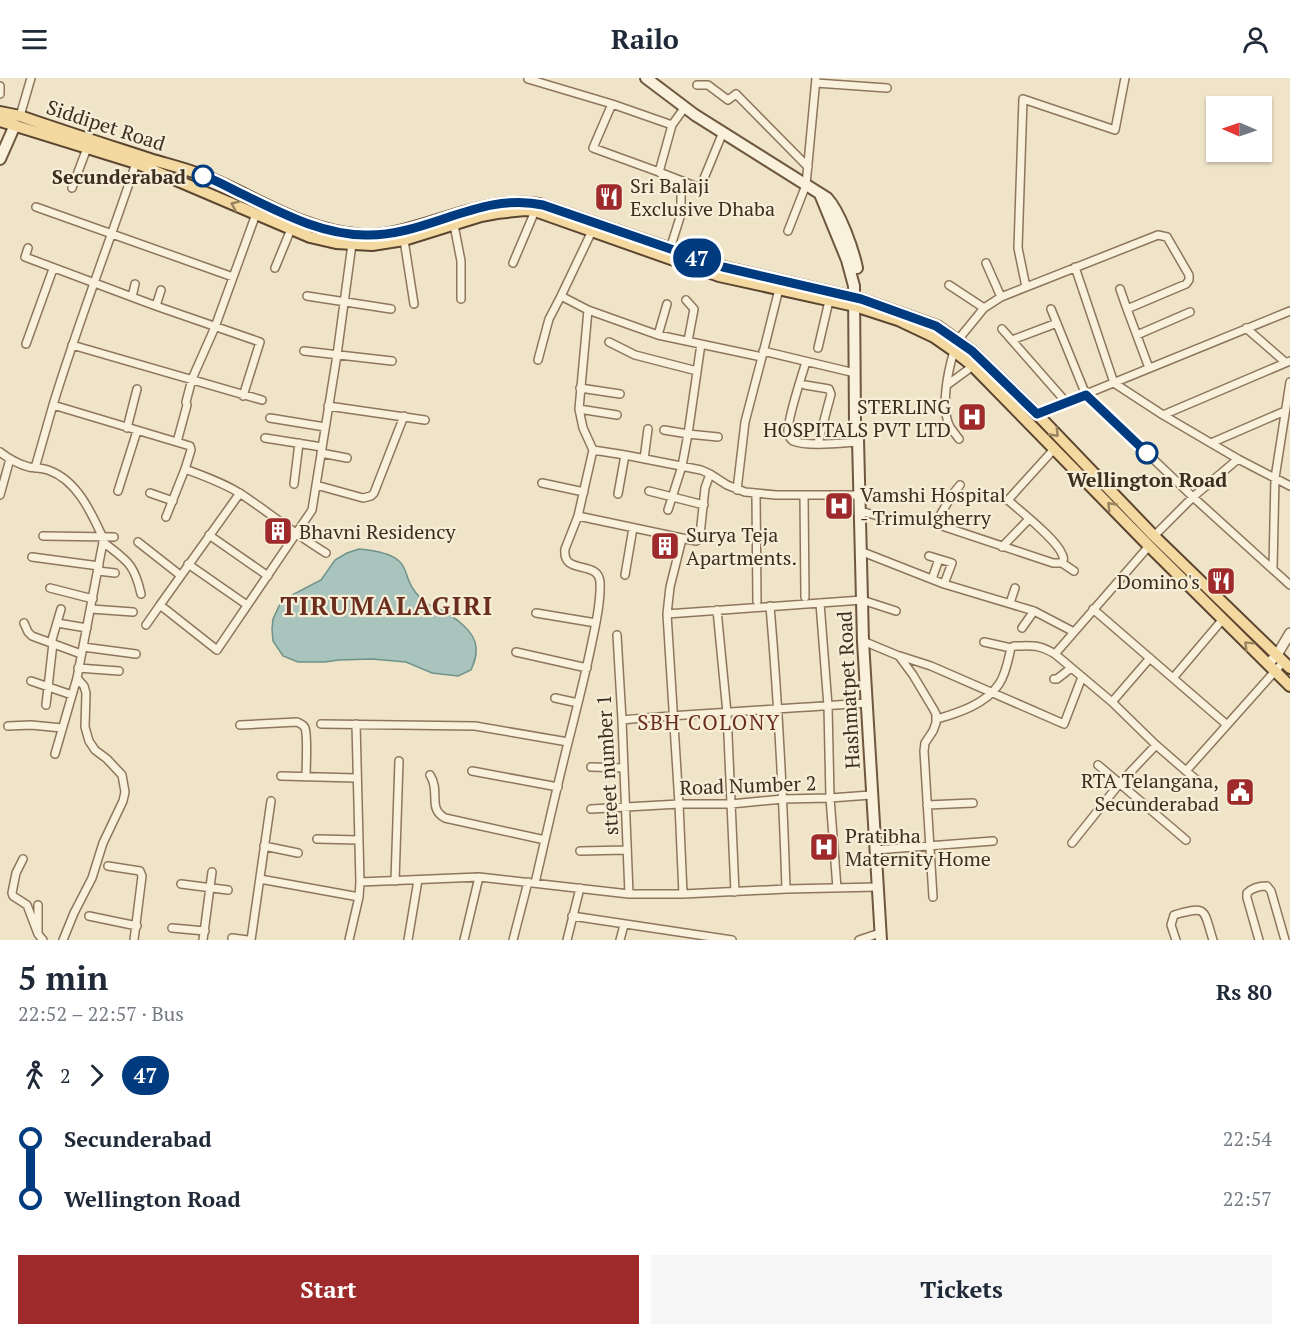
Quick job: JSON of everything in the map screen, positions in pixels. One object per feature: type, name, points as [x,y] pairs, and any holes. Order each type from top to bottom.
[{"type":"main road","points":[[646,78],[685,107],[820,194],[847,260],[858,303],[934,337],[972,351],[1037,414],[1223,619],[1290,686]]},
{"type":"main road","name":"Siddipet Road","points":[[0,111],[18,121],[87,148],[136,163],[291,230],[336,243],[372,245],[404,240],[497,213],[535,211],[719,276],[829,301],[858,303]]},
{"type":"main road","name":"Siddipet Road","points":[[0,121],[18,121],[208,177],[291,218],[343,234],[384,235],[488,205],[521,202],[548,207],[723,267],[858,303]]},
{"type":"main road","points":[[0,159],[18,121]]},
{"type":"main road","name":"Hashmatpet Road","points":[[858,303],[855,424],[858,440],[860,495],[862,641],[880,937]]},
{"type":"main road","name":"Hashmatpet Road","points":[[858,303],[861,424],[858,440]]},
{"type":"main road","points":[[956,346],[973,366],[1151,541],[1284,661]]},
{"type":"street","points":[[18,121],[31,78]]},
{"type":"street","points":[[1026,287],[1018,248],[1023,99],[1115,130],[1125,78]]},
{"type":"street","points":[[528,79],[672,125]]},
{"type":"street","points":[[788,231],[806,185],[818,80],[887,88]]},
{"type":"street","points":[[697,85],[708,85],[728,100],[736,94],[808,167]]},
{"type":"street","points":[[0,86],[0,94]]},
{"type":"street","points":[[612,104],[593,148],[700,188],[723,132]]},
{"type":"street","points":[[659,172],[672,125],[685,107]]},
{"type":"street","points":[[72,188],[87,148]]},
{"type":"street","points":[[35,468],[72,345],[136,163]]},
{"type":"street","points":[[659,172],[681,190],[681,214],[670,249]]},
{"type":"street","points":[[36,207],[233,277]]},
{"type":"street","points":[[513,263],[535,211]]},
{"type":"street","points":[[177,441],[192,379],[216,327],[256,214]]},
{"type":"street","points":[[454,225],[461,261],[461,299]]},
{"type":"street","points":[[275,268],[291,230]]},
{"type":"street","points":[[538,360],[549,319],[592,231]]},
{"type":"street","points":[[959,439],[948,420],[946,397],[950,364],[956,346],[984,308],[1001,297],[1075,267],[1158,235],[1167,237],[1189,275],[1189,280],[1186,284],[1127,309]]},
{"type":"street","points":[[404,240],[414,304]]},
{"type":"street","points":[[160,605],[217,650],[312,510],[352,244]]},
{"type":"street","points":[[28,248],[25,257],[53,269],[260,342],[243,396]]},
{"type":"street","points":[[986,263],[1001,297]]},
{"type":"street","points":[[1075,267],[1114,383],[1238,459],[1290,486]]},
{"type":"street","points":[[26,344],[53,269]]},
{"type":"street","points":[[132,297],[135,284]]},
{"type":"street","points":[[949,285],[984,308]]},
{"type":"street","points":[[737,490],[745,422],[779,289]]},
{"type":"street","points":[[1120,289],[1149,368]]},
{"type":"street","points":[[156,306],[161,290]]},
{"type":"street","points":[[307,296],[391,309]]},
{"type":"street","points":[[561,296],[588,310],[658,335],[855,373]]},
{"type":"street","points":[[686,300],[694,309],[688,341]]},
{"type":"street","points":[[818,348],[829,301]]},
{"type":"street","points":[[658,335],[667,304]]},
{"type":"street","points":[[1051,309],[1086,395],[1290,585]]},
{"type":"street","points":[[513,940],[545,840],[596,623],[600,580],[598,575],[592,570],[565,560],[565,549],[578,516],[593,450],[583,428],[579,409],[588,310]]},
{"type":"street","points":[[1037,414],[1290,311]]},
{"type":"street","points":[[1137,335],[1190,312]]},
{"type":"street","points":[[1012,340],[1057,324]]},
{"type":"street","points":[[1163,415],[1287,362],[1246,328]]},
{"type":"street","points":[[1002,329],[1066,402]]},
{"type":"street","points":[[609,342],[635,355],[697,371]]},
{"type":"street","points":[[668,510],[688,434],[701,344]]},
{"type":"street","points":[[72,345],[262,400]]},
{"type":"street","points":[[304,351],[392,362]]},
{"type":"street","points":[[806,362],[789,422],[789,438],[808,444],[858,440]]},
{"type":"street","points":[[947,385],[973,366]]},
{"type":"street","points":[[1273,568],[1275,478],[1290,382]]},
{"type":"street","points":[[805,385],[831,390],[818,443]]},
{"type":"street","points":[[580,388],[620,394]]},
{"type":"street","points":[[127,428],[137,389]]},
{"type":"street","points":[[53,405],[190,446],[191,450],[185,469],[166,517]]},
{"type":"street","points":[[328,406],[425,420]]},
{"type":"street","points":[[579,409],[617,415]]},
{"type":"street","points":[[1211,443],[1285,411]]},
{"type":"street","points":[[316,486],[363,498],[374,493],[404,416]]},
{"type":"street","points":[[270,418],[325,427]]},
{"type":"street","points":[[644,459],[648,429]]},
{"type":"street","points":[[664,430],[718,437]]},
{"type":"street","points":[[118,491],[137,431]]},
{"type":"street","points":[[265,438],[298,443],[347,458]]},
{"type":"street","points":[[294,484],[298,443]]},
{"type":"street","points":[[1055,448],[1008,500],[1051,539],[1062,552],[1064,558],[1062,563]]},
{"type":"street","points":[[593,450],[701,470],[737,490],[756,494],[860,495]]},
{"type":"street","points":[[0,452],[10,459],[61,476],[73,488],[84,500],[103,540],[130,563],[137,577],[141,594]]},
{"type":"street","points":[[618,494],[625,455]]},
{"type":"street","points":[[0,495],[10,459]]},
{"type":"street","points":[[1055,654],[1151,541],[1193,497],[1238,459]]},
{"type":"street","points":[[185,469],[240,493],[296,535],[326,554]]},
{"type":"street","points":[[578,516],[692,541],[698,540],[705,488],[710,474]]},
{"type":"street","points":[[542,483],[584,492]]},
{"type":"street","points":[[935,524],[960,485]]},
{"type":"street","points":[[649,491],[704,505]]},
{"type":"street","points":[[150,493],[173,501]]},
{"type":"street","points":[[146,625],[240,493]]},
{"type":"street","points":[[756,494],[757,602]]},
{"type":"street","points":[[804,495],[805,597]]},
{"type":"street","points":[[860,511],[900,522],[920,519],[1053,563],[1062,563],[1074,571]]},
{"type":"street","points":[[1002,547],[1029,519]]},
{"type":"street","points":[[625,575],[633,528]]},
{"type":"street","points":[[209,535],[268,576]]},
{"type":"street","points":[[43,536],[103,540],[114,537]]},
{"type":"street","points":[[682,539],[670,587],[667,614],[683,894]]},
{"type":"street","points":[[56,754],[82,651],[103,540]]},
{"type":"street","points":[[138,542],[180,575]]},
{"type":"street","points":[[860,551],[944,584],[1035,611],[1074,632]]},
{"type":"street","points":[[929,556],[952,564],[944,584]]},
{"type":"street","points":[[32,557],[115,573]]},
{"type":"street","points":[[932,579],[939,559]]},
{"type":"street","points":[[188,564],[247,605]]},
{"type":"street","points":[[50,588],[93,599]]},
{"type":"street","points":[[1010,603],[1015,588]]},
{"type":"street","points":[[667,614],[862,600],[896,611]]},
{"type":"street","points":[[820,603],[828,706],[830,798],[837,888]]},
{"type":"street","points":[[770,606],[778,709],[786,889]]},
{"type":"street","points":[[46,705],[52,643],[61,609]]},
{"type":"street","points":[[91,609],[133,612]]},
{"type":"street","points":[[1094,609],[1226,724]]},
{"type":"street","points":[[717,610],[727,713],[735,892]]},
{"type":"street","points":[[1022,628],[1035,611]]},
{"type":"street","points":[[536,613],[596,623]]},
{"type":"street","points":[[1173,678],[1223,619]]},
{"type":"street","points":[[57,622],[87,628]]},
{"type":"street","points":[[24,623],[32,636],[52,643],[82,651],[136,654]]},
{"type":"street","points":[[1186,771],[1272,668],[1284,661],[1290,633]]},
{"type":"street","name":"street number 1","points":[[617,635],[629,894]]},
{"type":"street","points":[[862,641],[931,666],[1064,724],[1082,677]]},
{"type":"street","points":[[984,642],[1011,648],[1036,645],[1055,654],[1112,702],[1155,745],[1203,785]]},
{"type":"street","points":[[937,719],[964,711],[991,693],[1003,677],[1011,648]]},
{"type":"street","points":[[516,652],[587,668]]},
{"type":"street","points":[[899,656],[929,701],[937,719],[925,743],[924,751],[933,897]]},
{"type":"street","points":[[1112,702],[1150,658]]},
{"type":"street","points":[[78,668],[118,672]]},
{"type":"street","points":[[1054,679],[1071,668]]},
{"type":"street","points":[[63,940],[92,878],[125,792],[122,775],[95,750],[89,741],[86,727],[86,693],[84,686],[76,678]]},
{"type":"street","points":[[31,681],[72,695]]},
{"type":"street","points":[[555,698],[578,703]]},
{"type":"street","points":[[622,720],[867,703]]},
{"type":"street","points":[[240,725],[297,722],[302,724],[306,735],[306,777]]},
{"type":"street","points":[[321,724],[475,726],[568,742]]},
{"type":"street","points":[[349,940],[359,897],[360,882],[356,724]]},
{"type":"street","points":[[8,726],[31,725],[62,728]]},
{"type":"street","points":[[1072,843],[1119,783],[1155,745]]},
{"type":"street","points":[[395,881],[399,761]]},
{"type":"street","points":[[1098,765],[1186,840]]},
{"type":"street","points":[[591,767],[624,768]]},
{"type":"street","points":[[472,771],[558,787]]},
{"type":"street","points":[[430,775],[435,785],[435,810],[445,818],[545,840]]},
{"type":"street","points":[[281,776],[356,778]]},
{"type":"street","name":"Road Number 2","points":[[591,809],[679,804],[731,804],[871,795]]},
{"type":"street","points":[[232,938],[250,940],[271,801]]},
{"type":"street","points":[[927,805],[973,803]]},
{"type":"street","points":[[317,839],[359,840]]},
{"type":"street","points":[[874,850],[993,841]]},
{"type":"street","points":[[264,846],[298,853]]},
{"type":"street","points":[[580,851],[627,850]]},
{"type":"street","points":[[23,859],[16,873],[12,893],[27,905],[40,937]]},
{"type":"street","points":[[108,866],[140,872],[142,876],[134,940]]},
{"type":"street","points":[[203,940],[212,872]]},
{"type":"street","points":[[360,882],[479,877],[629,894],[877,887]]},
{"type":"street","points":[[464,940],[479,877]]},
{"type":"street","points":[[260,879],[359,897]]},
{"type":"street","points":[[408,940],[418,880]]},
{"type":"street","points":[[181,884],[228,890]]},
{"type":"street","points":[[1259,940],[1247,893],[1262,886],[1267,886],[1271,891],[1285,940]]},
{"type":"street","points":[[567,940],[580,888]]},
{"type":"street","points":[[38,905],[40,937]]},
{"type":"street","points":[[1176,940],[1171,925],[1174,915],[1196,909],[1204,914],[1213,940]]},
{"type":"street","points":[[89,916],[137,926]]},
{"type":"street","points":[[573,916],[729,940]]},
{"type":"street","points":[[620,940],[624,925]]},
{"type":"street","points":[[172,928],[205,931]]},
{"type":"street","points":[[674,940],[676,931]]},
{"type":"street","points":[[859,940],[880,937]]},
{"type":"water","points":[[359,549],[380,552],[395,558],[403,565],[410,584],[421,599],[451,616],[468,630],[476,648],[476,657],[471,670],[458,676],[432,673],[406,662],[372,659],[298,662],[283,656],[273,641],[272,629],[273,619],[280,604],[288,597],[321,580],[335,560]]},
{"type":"bus line","name":"47","points":[[203,176],[291,218],[343,234],[384,235],[501,203],[521,202],[543,205],[723,267],[861,299],[936,326],[972,351],[1037,414],[1086,395],[1147,453]]},
{"type":"place","name":"Secunderabad","points":[[203,176]]},
{"type":"place","name":"Sri Balaji Exclusive Dhaba","points":[[609,197]]},
{"type":"place","name":"STERLING HOSPITALS PVT LTD","points":[[972,417]]},
{"type":"place","name":"Wellington Road","points":[[1147,453]]},
{"type":"place","name":"Vamshi Hospital - Trimulgherry","points":[[839,506]]},
{"type":"place","name":"Bhavni Residency","points":[[278,531]]},
{"type":"place","name":"Surya Teja Apartments.","points":[[665,546]]},
{"type":"place","name":"Domino's","points":[[1221,581]]},
{"type":"place","name":"RTA Telangana, Secunderabad","points":[[1240,792]]},
{"type":"place","name":"Pratibha Maternity Home","points":[[824,847]]},
{"type":"district","name":"TIRUMALAGIRI","points":[[387,605]]},
{"type":"district","name":"SBH COLONY","points":[[709,722]]}]
